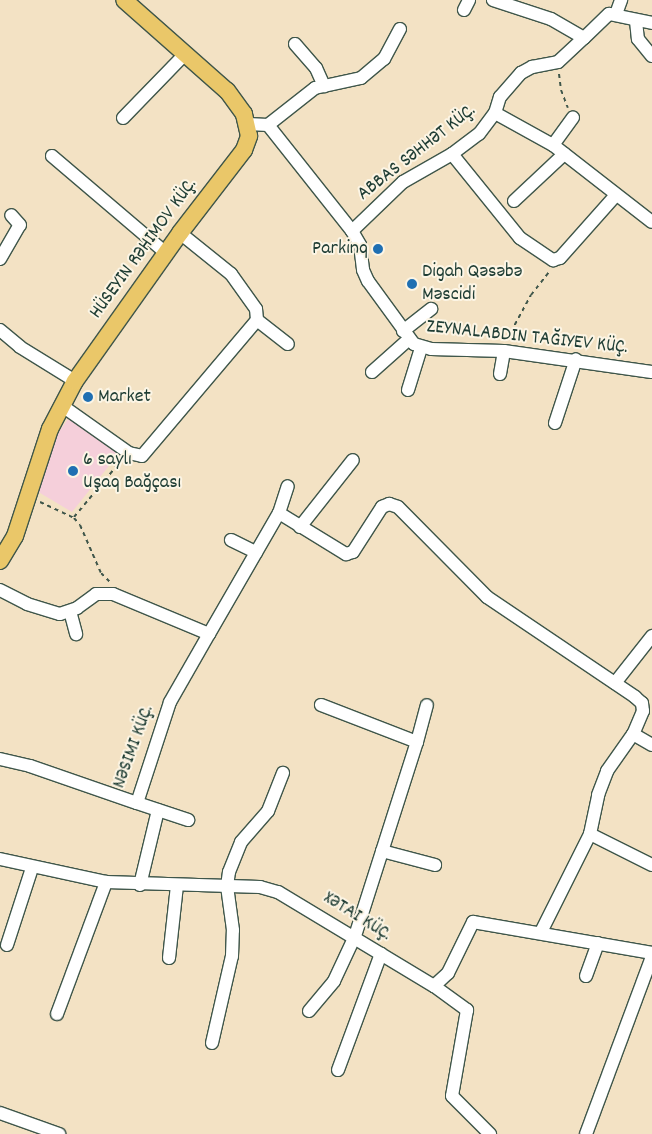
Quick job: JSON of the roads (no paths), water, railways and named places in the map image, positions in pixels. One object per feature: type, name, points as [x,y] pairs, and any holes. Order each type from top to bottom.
[{"type":"main road","points":[[132,2],[227,92],[248,124]]},
{"type":"main road","name":"HÜSEYIN RƏHIMOV KÜÇ.","points":[[0,561],[15,536],[39,457],[61,405],[75,381],[180,233],[244,150],[248,124]]},
{"type":"street","points":[[493,0],[551,19],[584,38]]},
{"type":"street","points":[[616,14],[621,0]]},
{"type":"street","points":[[495,113],[500,97],[521,73],[532,67],[558,62],[603,18],[616,14],[636,21],[652,23]]},
{"type":"street","points":[[636,21],[638,39],[652,56]]},
{"type":"street","points":[[248,124],[268,125],[309,91],[361,78],[384,59],[400,29]]},
{"type":"street","points":[[295,44],[316,68],[324,86]]},
{"type":"street","points":[[123,118],[186,54]]},
{"type":"street","name":"ABBAS SƏHHƏT KÜÇ.","points":[[352,231],[403,182],[452,154],[479,134],[495,113],[553,145],[615,196],[652,222]]},
{"type":"street","points":[[553,145],[573,117]]},
{"type":"street","points":[[268,125],[352,231],[360,245],[363,270],[406,335],[421,348],[504,350],[576,359],[652,372]]},
{"type":"street","points":[[452,154],[520,238],[545,257],[553,260],[560,258],[615,196]]},
{"type":"street","points":[[514,202],[564,154]]},
{"type":"street","points":[[52,156],[166,253]]},
{"type":"street","points":[[0,259],[20,225],[11,215]]},
{"type":"street","points":[[180,233],[231,274],[256,309],[258,320],[288,344]]},
{"type":"street","points":[[372,372],[431,309]]},
{"type":"street","points":[[61,405],[129,453],[142,456],[258,320]]},
{"type":"street","points":[[0,330],[20,347],[75,381]]},
{"type":"street","points":[[408,390],[421,348]]},
{"type":"street","points":[[500,374],[504,350]]},
{"type":"street","points":[[555,423],[576,359]]},
{"type":"street","points":[[300,527],[353,460]]},
{"type":"street","name":"NƏSIMI KÜÇ.","points":[[0,759],[137,803],[170,702],[279,513],[288,486]]},
{"type":"street","points":[[279,513],[346,554],[353,552],[382,507],[389,504],[398,508],[487,597],[642,703],[643,711],[633,734],[617,754],[602,783],[590,834],[541,932]]},
{"type":"street","points":[[232,540],[256,552]]},
{"type":"street","points":[[0,590],[48,611],[60,614],[70,611],[96,594],[113,594],[210,634]]},
{"type":"street","points":[[70,611],[76,634]]},
{"type":"street","points":[[615,683],[652,636]]},
{"type":"street","points":[[321,705],[417,742]]},
{"type":"street","points":[[308,1011],[334,981],[355,936],[427,705]]},
{"type":"street","points":[[633,734],[652,745]]},
{"type":"street","points":[[212,1043],[232,956],[233,930],[227,886],[241,842],[268,811],[283,773]]},
{"type":"street","points":[[137,803],[188,820]]},
{"type":"street","points":[[140,884],[158,810]]},
{"type":"street","points":[[590,834],[652,865]]},
{"type":"street","points":[[382,851],[435,865]]},
{"type":"street","name":"XƏTAI KÜÇ.","points":[[0,859],[32,868],[106,882],[177,886],[260,887],[278,892],[355,936],[468,1010],[452,1096],[490,1134]]},
{"type":"street","points":[[7,945],[32,868]]},
{"type":"street","points":[[58,1014],[106,882]]},
{"type":"street","points":[[169,958],[177,886]]},
{"type":"street","points":[[434,986],[448,974],[473,922],[541,932],[652,953]]},
{"type":"street","points":[[586,976],[598,943]]},
{"type":"street","points":[[338,1070],[381,954]]},
{"type":"street","points":[[586,1134],[652,957]]},
{"type":"street","points":[[0,1112],[51,1133]]},
{"type":"place","name":"Parkinq","points":[[378,249]]},
{"type":"place","name":"Digah Qəsəbə Məscidi","points":[[412,284]]},
{"type":"place","name":"Market","points":[[88,397]]},
{"type":"place","name":"6 saylı Uşaq Bağçası","points":[[73,471]]}]
